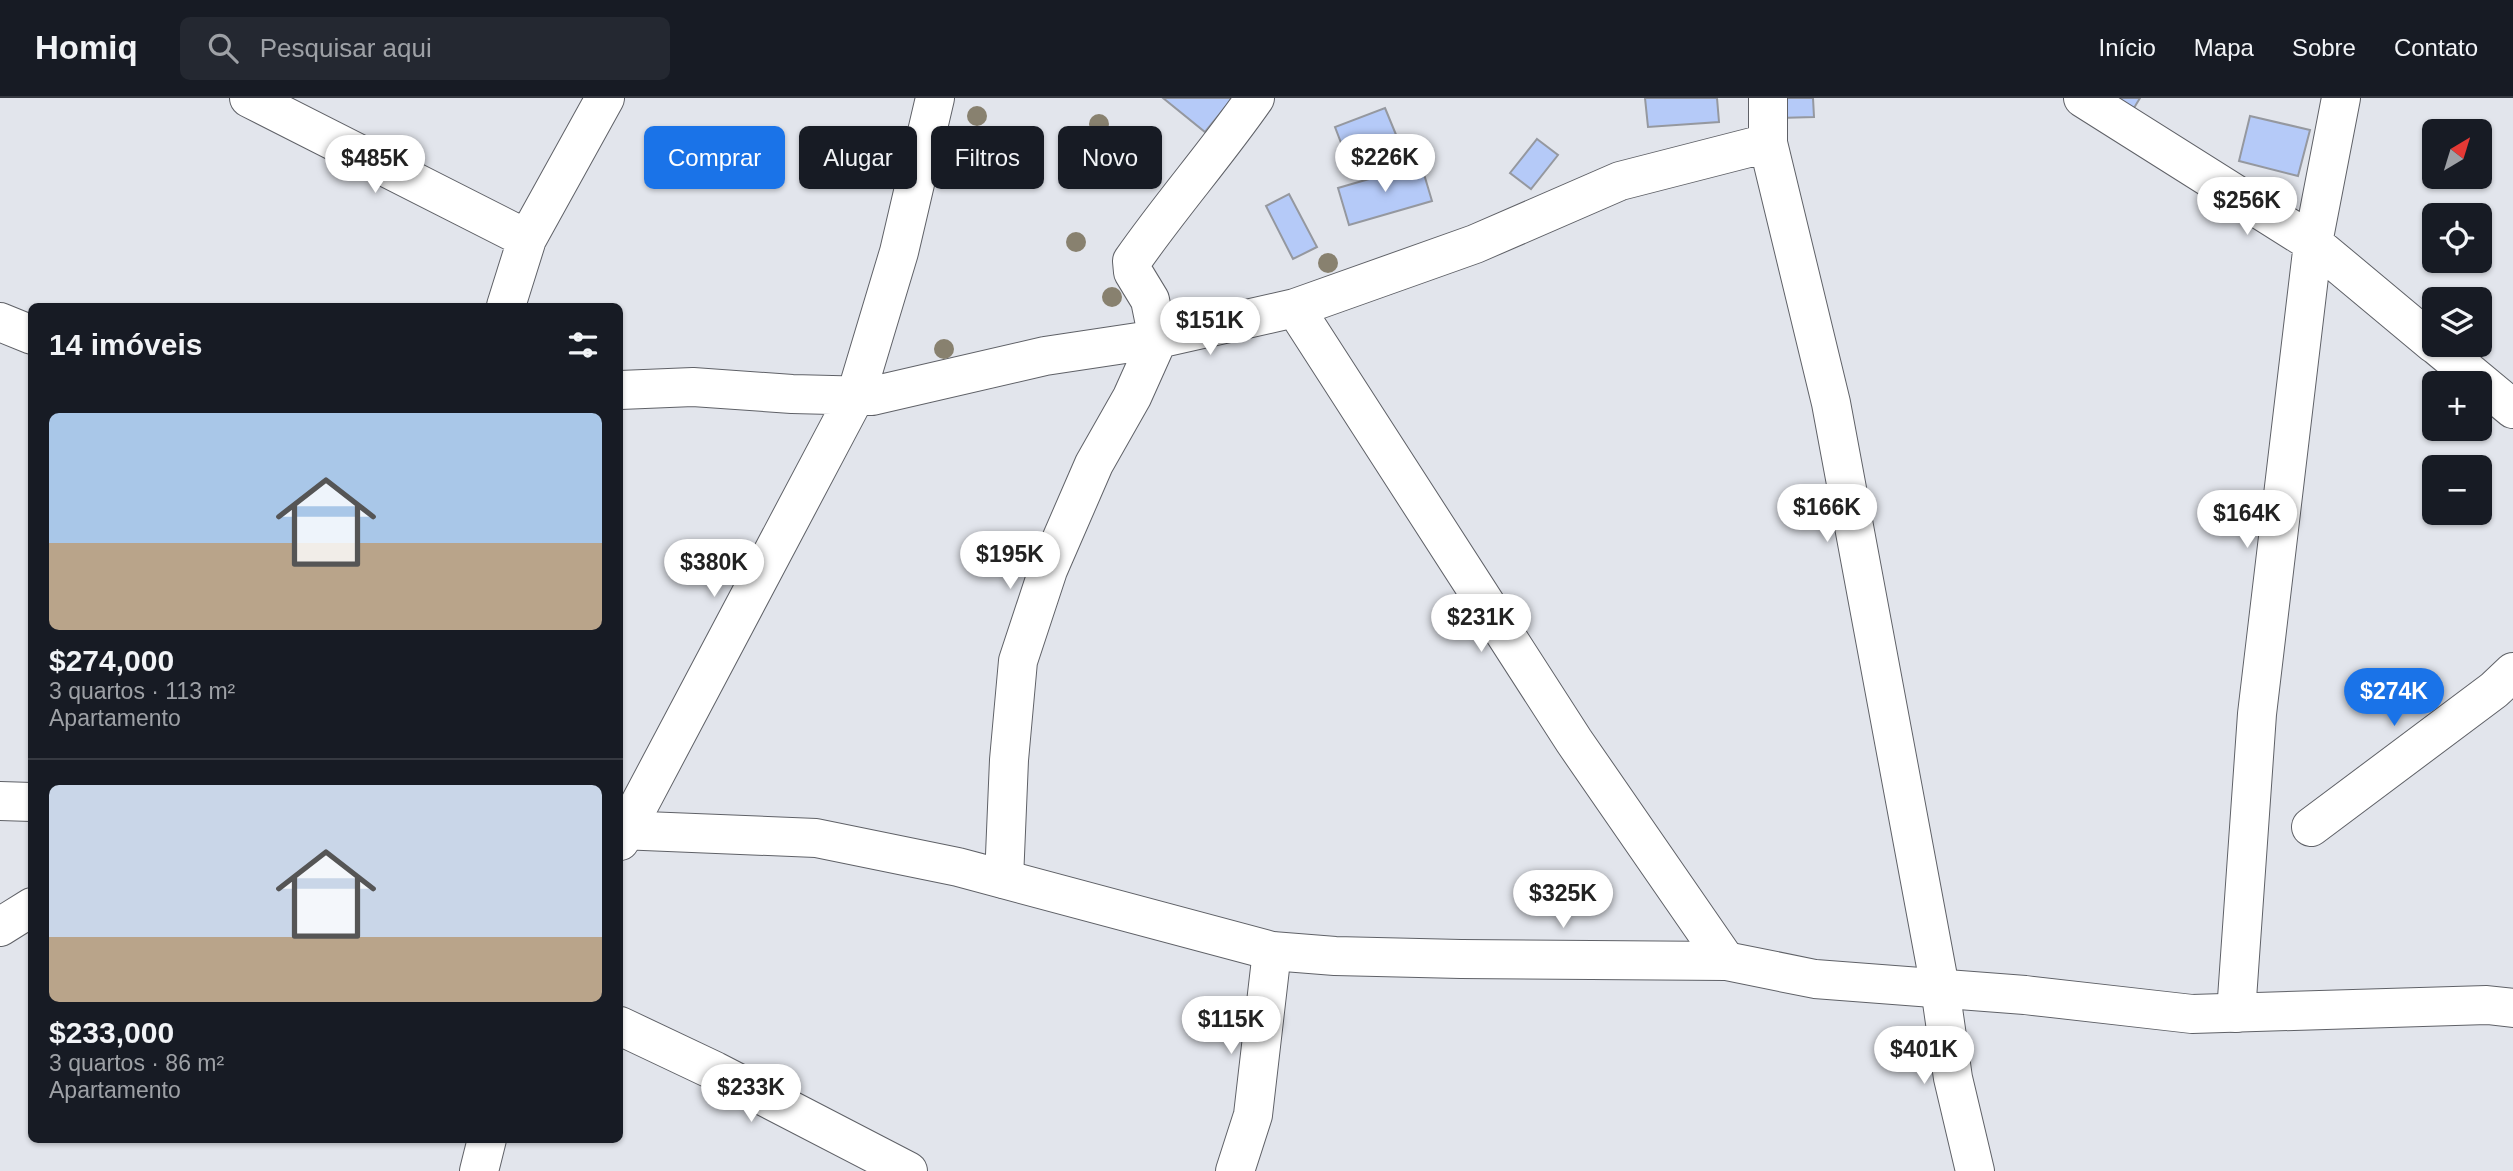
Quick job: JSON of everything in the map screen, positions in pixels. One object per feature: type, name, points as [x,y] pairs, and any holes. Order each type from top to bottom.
[{"type":"street","points":[[249,98],[527,239]]},
{"type":"street","points":[[507,303],[527,239],[606,98]]},
{"type":"street","points":[[623,830],[856,395],[899,252],[935,98]]},
{"type":"street","points":[[1004,879],[1009,760],[1018,661],[1058,546],[1094,464],[1132,397],[1158,339],[1150,300],[1133,272],[1132,261],[1255,98]]},
{"type":"street","points":[[1768,98],[1768,143],[1831,403],[1940,988],[1953,1079],[1975,1171]]},
{"type":"street","points":[[2083,98],[2313,243],[2422,333]]},
{"type":"street","points":[[2236,1013],[2258,714],[2313,243],[2341,98]]},
{"type":"street","points":[[623,390],[693,387],[872,396],[1045,356],[1158,339],[1295,308],[1475,244],[1620,181],[1768,143]]},
{"type":"street","points":[[1295,308],[1574,741],[1726,961]]},
{"type":"street","points":[[0,322],[28,333]]},
{"type":"street","points":[[2451,357],[2513,409]]},
{"type":"street","points":[[2311,827],[2494,690],[2513,672]]},
{"type":"street","points":[[0,801],[28,802]]},
{"type":"street","points":[[623,834],[816,838],[958,867],[1272,951],[1335,956],[1461,959],[1726,961],[1815,979],[1940,988],[2192,1014],[2487,1005],[2513,1008]]},
{"type":"street","points":[[0,927],[28,910]]},
{"type":"street","points":[[1235,1171],[1253,1115],[1272,951]]},
{"type":"street","points":[[623,1027],[715,1071],[908,1171]]},
{"type":"street","points":[[479,1171],[486,1143]]},
{"type":"building","points":[[1163,98],[1230,98],[1232,99],[1205,132]]},
{"type":"building","points":[[1645,98],[1717,98],[1719,122],[1648,127]]},
{"type":"building","points":[[1777,98],[1813,98],[1814,117],[1778,118]]},
{"type":"building","points":[[2117,98],[2140,98],[2134,108]]},
{"type":"building","points":[[1385,108],[1404,154],[1353,174],[1335,127]]},
{"type":"building","points":[[2250,116],[2310,130],[2298,176],[2239,161]]},
{"type":"building","points":[[1537,139],[1558,155],[1531,189],[1510,173]]},
{"type":"building","points":[[1421,164],[1432,201],[1349,225],[1338,188]]},
{"type":"building","points":[[1289,194],[1317,247],[1293,259],[1266,206]]}]
